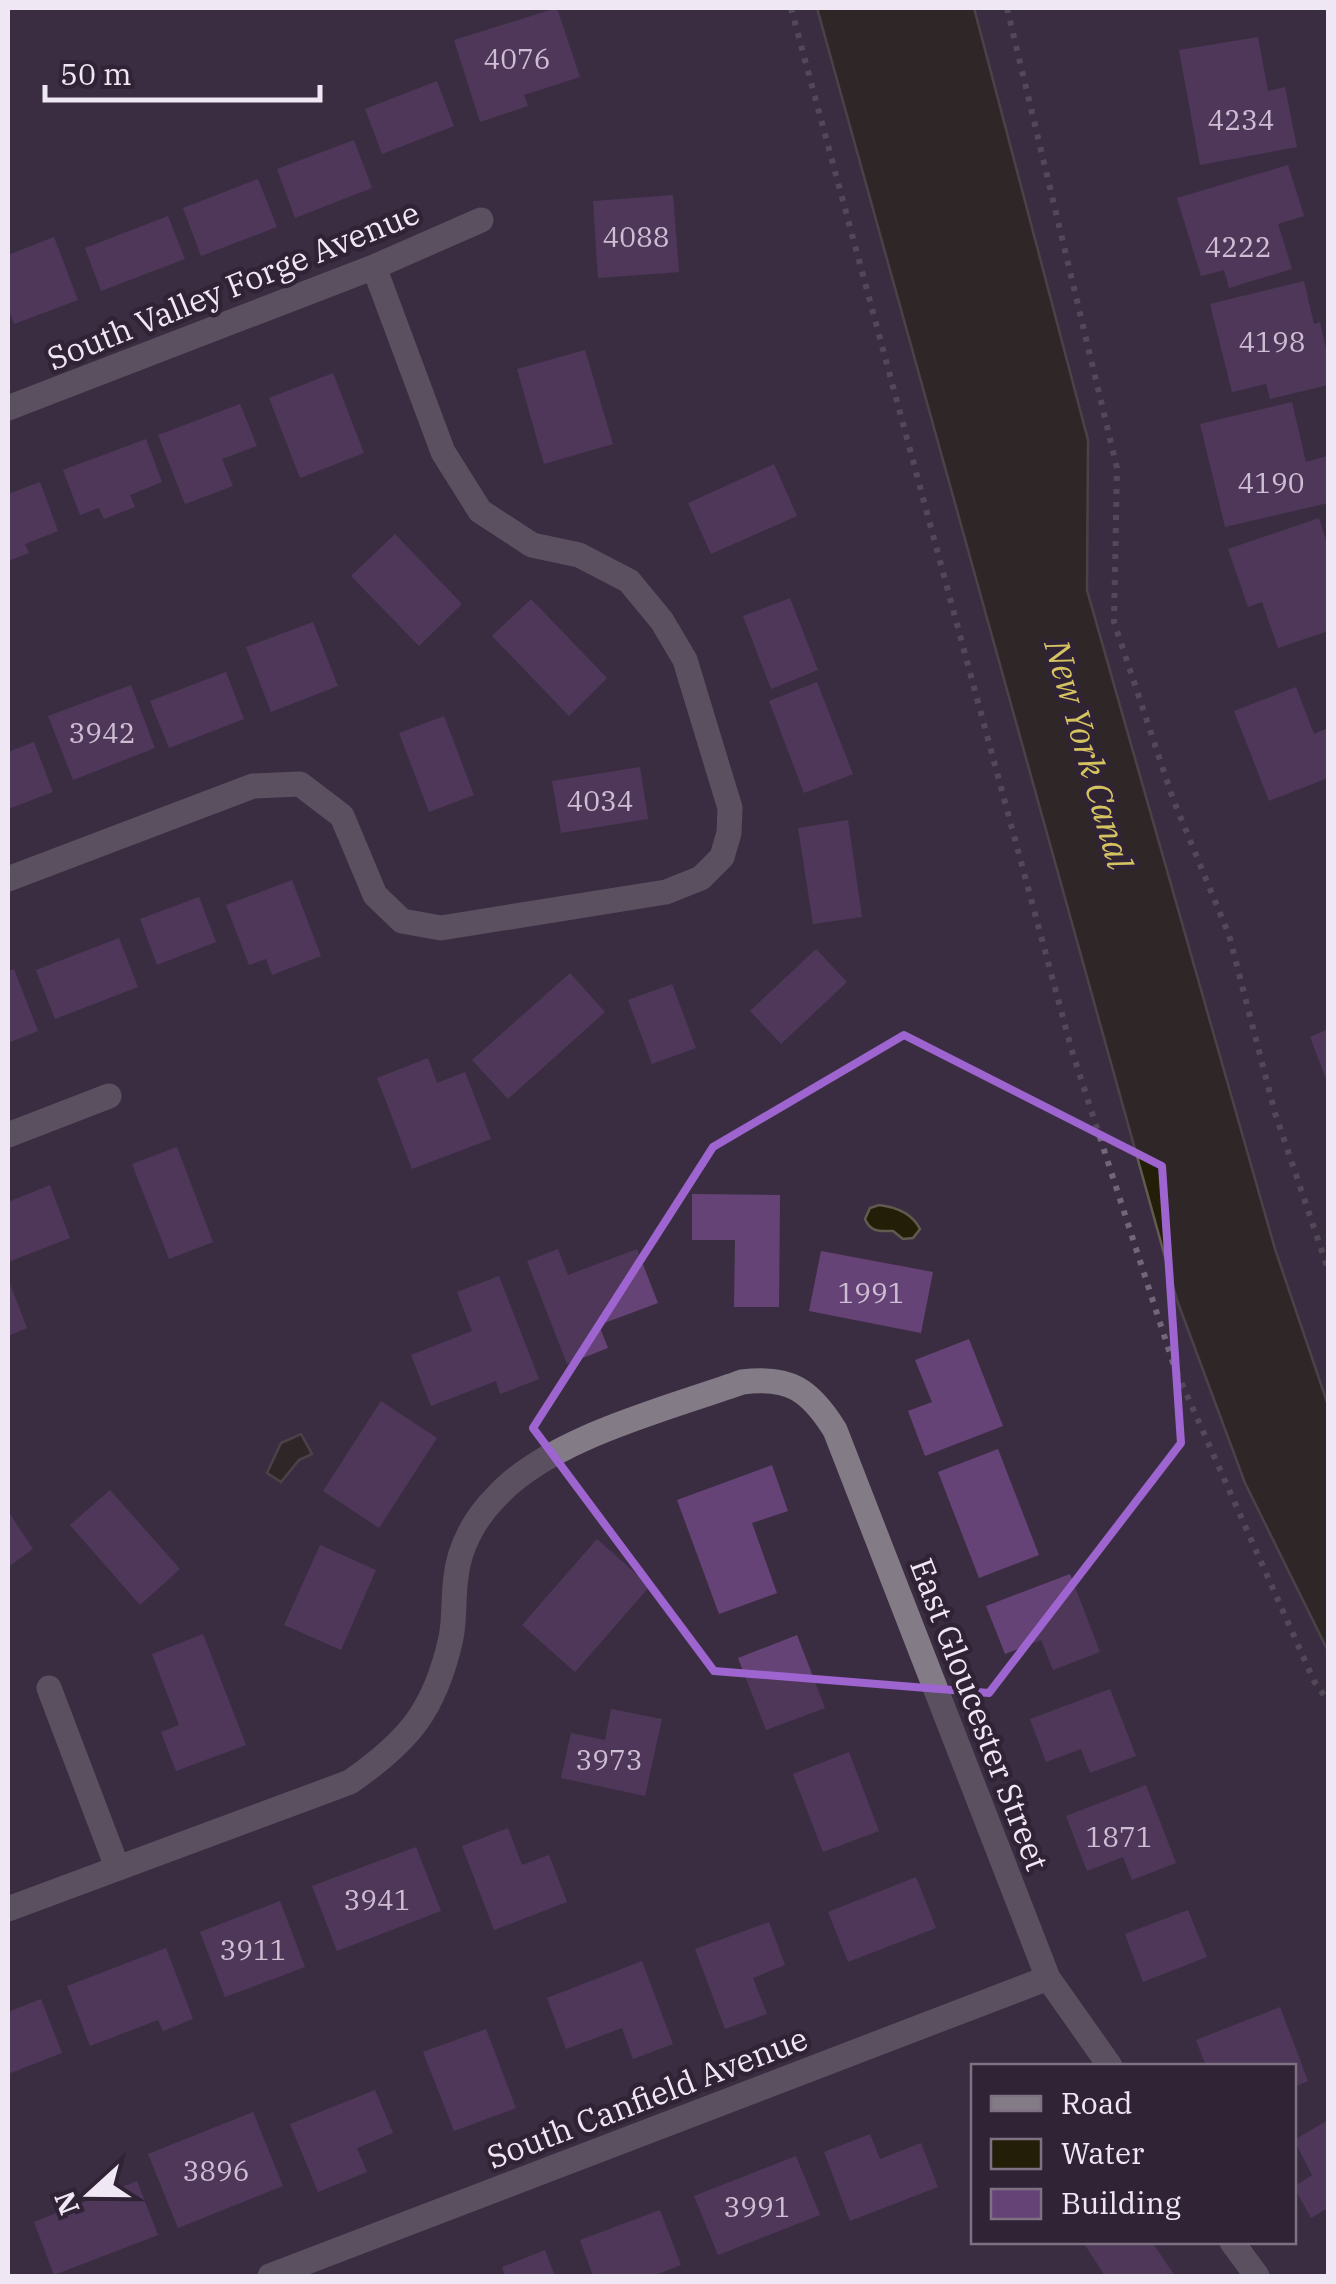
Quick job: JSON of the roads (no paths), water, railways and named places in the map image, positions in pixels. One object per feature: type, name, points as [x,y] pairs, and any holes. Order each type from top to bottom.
[{"type":"street","name":"South Valley Forge Avenue","points":[[8,408],[374,267],[481,220]]},
{"type":"street","points":[[8,879],[253,786],[300,784],[342,816],[375,895],[402,921],[441,928],[666,892],[701,878],[722,857],[729,833],[730,808],[686,660],[662,621],[629,581],[579,555],[532,545],[480,510],[443,452],[374,267]]},
{"type":"street","points":[[8,1134],[108,1096]]},
{"type":"street","name":"East Gloucester Street","points":[[117,1867],[350,1782],[392,1753],[426,1713],[452,1637],[456,1572],[467,1536],[495,1497],[523,1472],[557,1450],[742,1382],[769,1379],[794,1386],[818,1403],[835,1430],[1048,1978],[1109,2064]]},
{"type":"street","points":[[8,1909],[117,1867],[49,1688]]},
{"type":"street","name":"South Canfield Avenue","points":[[270,2276],[1048,1978]]},
{"type":"street","points":[[1233,2244],[1257,2276]]},
{"type":"water","name":"New York Canal","points":[[817,8],[974,8],[1088,440],[1087,590],[1275,1249],[1328,1405],[1328,1651],[1245,1483],[1177,1300]]},
{"type":"water","points":[[879,1205],[903,1212],[920,1229],[913,1238],[903,1239],[893,1231],[873,1229],[865,1219],[870,1208]]},
{"type":"water","points":[[301,1434],[312,1454],[299,1460],[281,1482],[267,1473],[281,1443]]}]
